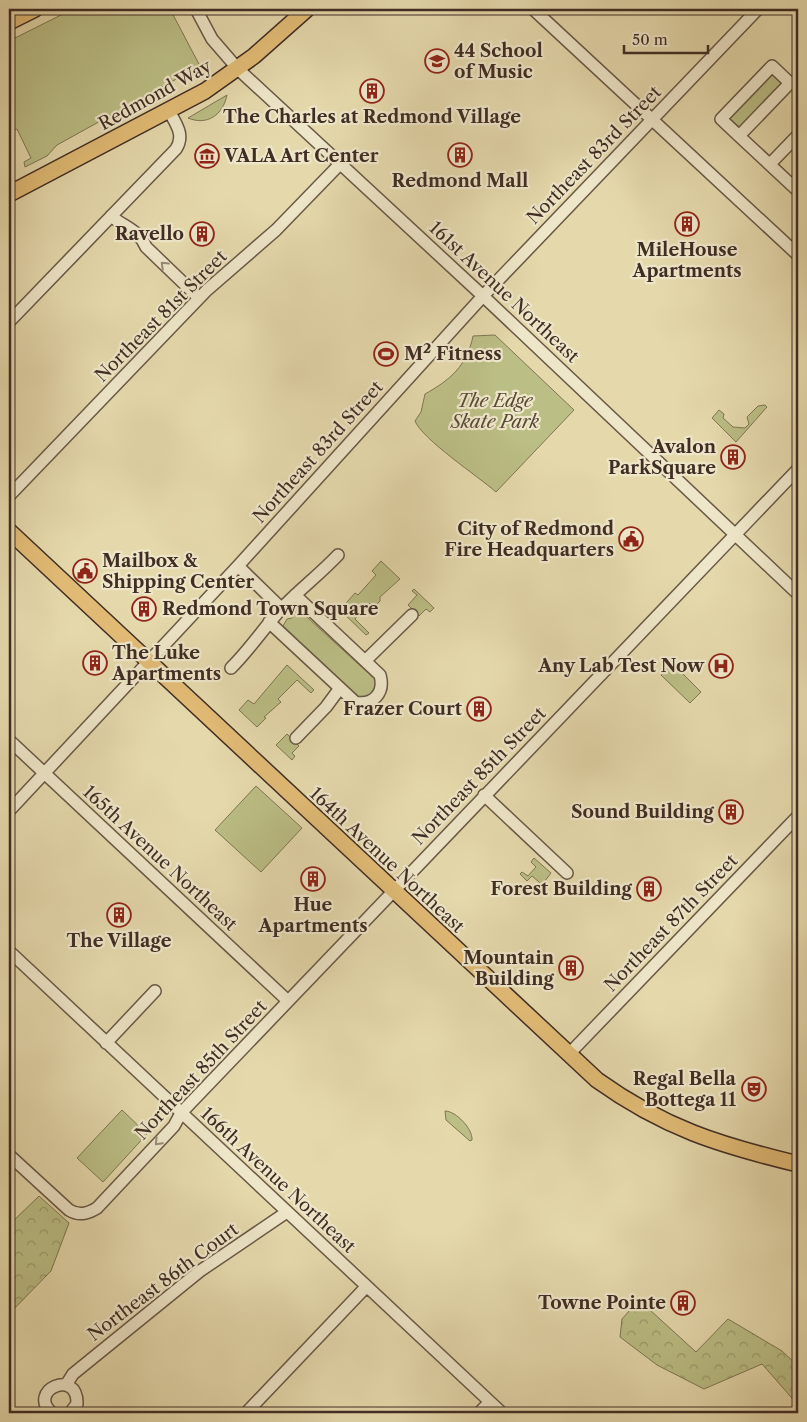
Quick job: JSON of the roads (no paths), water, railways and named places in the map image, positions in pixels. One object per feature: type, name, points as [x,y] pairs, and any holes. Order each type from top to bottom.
[{"type":"main road","points":[[9,22],[34,9]]},
{"type":"main road","name":"Redmond Way","points":[[9,194],[205,91],[238,69],[307,9]]},
{"type":"main road","name":"164th Avenue Northeast","points":[[9,531],[392,891],[597,1080],[628,1103],[662,1121],[738,1149],[798,1164]]},
{"type":"street","name":"161st Avenue Northeast","points":[[196,9],[212,39],[238,69],[483,296],[798,594]]},
{"type":"street","points":[[533,9],[798,255]]},
{"type":"street","name":"Northeast 83rd Street","points":[[9,811],[238,566],[483,296],[758,9]]},
{"type":"street","points":[[739,136],[790,82],[772,66],[721,119],[739,136],[770,164],[798,191]]},
{"type":"street","points":[[9,322],[180,143],[180,131],[169,111]]},
{"type":"street","points":[[770,164],[798,135]]},
{"type":"street","name":"Northeast 81st Street","points":[[9,496],[199,298],[276,230],[340,164]]},
{"type":"street","points":[[111,216],[122,226],[138,234],[146,247],[199,298]]},
{"type":"street","name":"Northeast 85th Street","points":[[9,1155],[69,1210],[76,1214],[83,1214],[97,1208],[174,1126],[181,1113],[798,469]]},
{"type":"street","points":[[231,668],[255,644],[257,635],[269,622],[306,583],[314,580],[338,555]]},
{"type":"street","points":[[238,566],[282,609]]},
{"type":"street","points":[[269,622],[355,702],[363,704],[372,701],[380,693],[383,684],[380,675],[295,595]]},
{"type":"street","points":[[366,661],[412,615]]},
{"type":"street","points":[[296,738],[326,708],[340,688]]},
{"type":"street","name":"165th Avenue Northeast","points":[[9,740],[288,1001]]},
{"type":"street","points":[[484,795],[567,873]]},
{"type":"street","name":"Northeast 87th Street","points":[[569,1054],[798,816]]},
{"type":"street","name":"166th Avenue Northeast","points":[[9,951],[502,1413]]},
{"type":"street","points":[[106,1043],[155,991]]},
{"type":"street","name":"Northeast 86th Court","points":[[66,1385],[73,1374],[200,1271],[287,1212]]},
{"type":"street","points":[[246,1413],[366,1287]]},
{"type":"street","points":[[52,1413],[46,1406],[46,1395],[53,1386],[66,1385],[73,1389],[77,1398],[75,1408],[70,1413]]},
{"type":"street","points":[[479,1413],[490,1402]]},
{"type":"place","name":"44 School of Music","points":[[437,61]]},
{"type":"place","name":"The Charles at Redmond Village","points":[[372,91]]},
{"type":"place","name":"Redmond Mall","points":[[460,155]]},
{"type":"place","name":"VALA Art Center","points":[[207,156]]},
{"type":"place","name":"MileHouse Apartments","points":[[687,224]]},
{"type":"place","name":"Ravello","points":[[202,234]]},
{"type":"place","name":"M² Fitness","points":[[386,354]]},
{"type":"place","name":"Avalon ParkSquare","points":[[733,457]]},
{"type":"place","name":"City of Redmond Fire Headquarters","points":[[631,539]]},
{"type":"place","name":"Mailbox & Shipping Center","points":[[85,571]]},
{"type":"place","name":"Redmond Town Square","points":[[144,609]]},
{"type":"place","name":"The Luke Apartments","points":[[95,663]]},
{"type":"place","name":"Any Lab Test Now","points":[[721,666]]},
{"type":"place","name":"Frazer Court","points":[[479,709]]},
{"type":"place","name":"Sound Building","points":[[731,812]]},
{"type":"place","name":"Hue Apartments","points":[[313,879]]},
{"type":"place","name":"Forest Building","points":[[649,889]]},
{"type":"place","name":"The Village","points":[[119,915]]},
{"type":"place","name":"Mountain Building","points":[[571,968]]},
{"type":"place","name":"Regal Bella Bottega 11","points":[[754,1089]]},
{"type":"place","name":"Towne Pointe","points":[[683,1303]]},
{"type":"park label","name":"The Edge Skate Park","points":[[495,411]]}]
